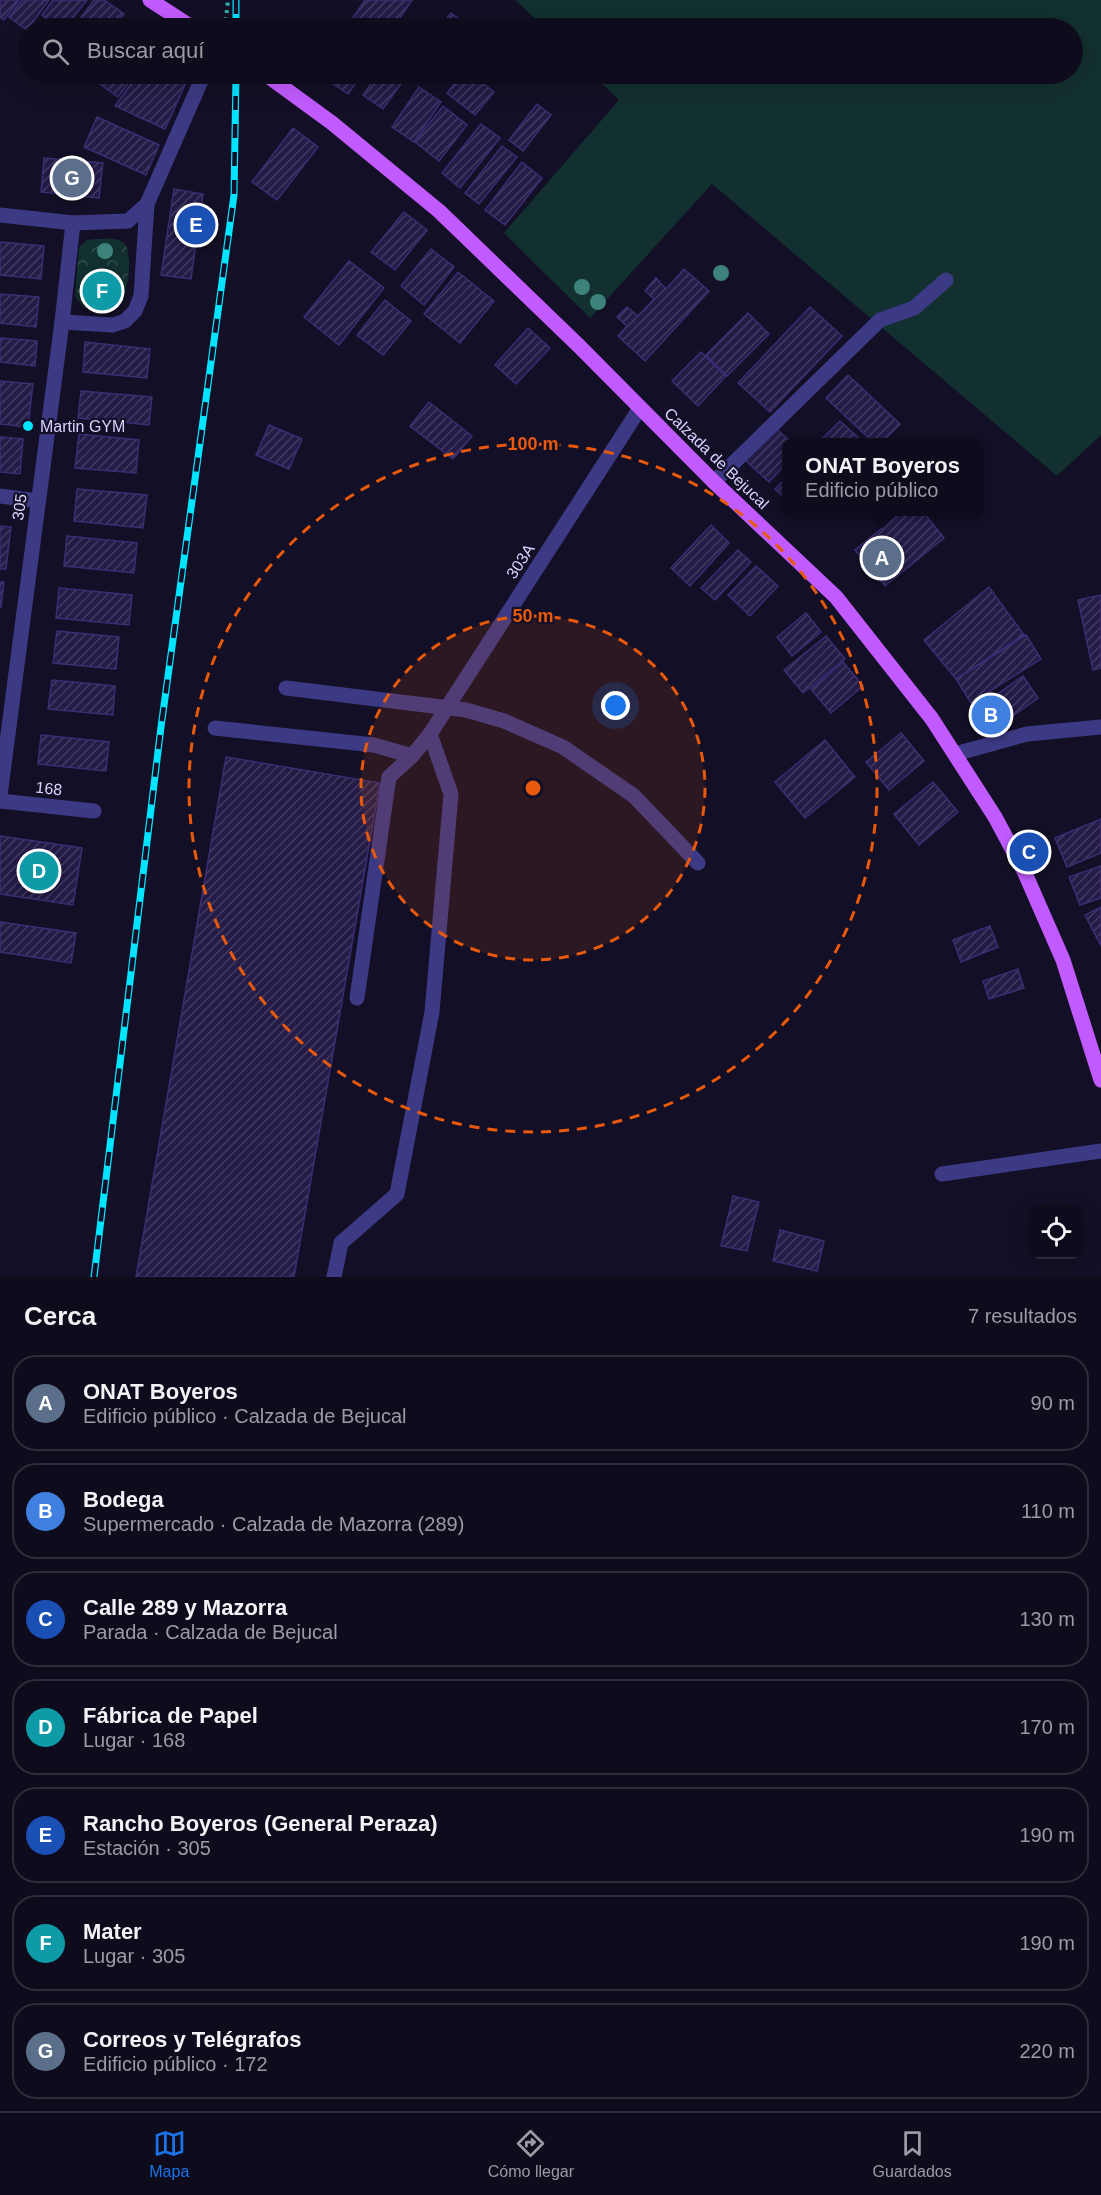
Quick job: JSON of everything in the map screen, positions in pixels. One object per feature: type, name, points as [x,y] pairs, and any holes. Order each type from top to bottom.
[{"type":"main road","points":[[150,0],[178,18]]},
{"type":"main road","name":"Calzada de Bejucal","points":[[279,84],[332,123],[439,211],[579,346],[714,482],[836,597],[925,711],[995,816],[1045,917],[1069,978],[1101,1080]]},
{"type":"street","points":[[62,322],[113,325],[125,321],[135,311],[141,296],[147,204],[200,84]]},
{"type":"street","points":[[0,215],[72,223],[128,221],[147,204]]},
{"type":"street","name":"305","points":[[0,795],[62,322],[72,223]]},
{"type":"street","points":[[714,482],[880,320],[914,308],[946,280]]},
{"type":"street","name":"303A","points":[[357,998],[389,777],[412,756],[430,734],[640,408]]},
{"type":"street","points":[[0,496],[38,501]]},
{"type":"street","points":[[286,688],[466,710],[504,721],[563,747],[634,796],[698,863]]},
{"type":"street","points":[[955,754],[1027,734],[1101,727]]},
{"type":"street","points":[[215,728],[374,745],[412,756]]},
{"type":"street","points":[[334,1277],[341,1243],[397,1194],[432,1012],[451,794],[430,734]]},
{"type":"street","name":"168","points":[[0,801],[94,811]]},
{"type":"street","points":[[942,1174],[1101,1151]]},
{"type":"path","points":[[226,18],[228,0]]},
{"type":"green space","points":[[515,0],[1101,0],[1101,435],[1057,476],[712,184],[590,318],[504,233],[619,100],[602,84],[1083,84],[1083,18],[534,18]]},
{"type":"green space","points":[[87,240],[118,240],[124,243],[127,247],[129,263],[126,290],[120,302],[107,308],[97,309],[83,307],[75,296],[79,247]]},
{"type":"building","points":[[0,0],[19,0],[4,20],[0,17]]},
{"type":"building","points":[[22,0],[49,0],[36,18],[18,18],[18,24],[9,17]]},
{"type":"building","points":[[53,0],[87,0],[73,18],[46,18],[42,15]]},
{"type":"building","points":[[94,0],[104,0],[124,14],[121,18],[80,18]]},
{"type":"building","points":[[365,0],[412,0],[400,18],[353,18]]},
{"type":"building","points":[[451,13],[458,18],[447,18]]},
{"type":"building","points":[[100,84],[128,84],[118,97]]},
{"type":"building","points":[[131,84],[185,84],[165,129],[115,106]]},
{"type":"building","points":[[333,84],[355,84],[348,94]]},
{"type":"building","points":[[371,84],[401,84],[383,109],[363,95]]},
{"type":"building","points":[[454,84],[484,84],[494,92],[475,115],[447,93]]},
{"type":"building","points":[[419,87],[441,102],[414,142],[392,127]]},
{"type":"building","points":[[537,104],[551,115],[523,151],[509,140]]},
{"type":"building","points":[[443,106],[467,125],[439,161],[415,142]]},
{"type":"building","points":[[97,117],[159,145],[146,175],[84,147]]},
{"type":"building","points":[[481,124],[500,138],[460,188],[442,173]]},
{"type":"building","points":[[293,128],[318,147],[277,200],[252,182]]},
{"type":"building","points":[[502,146],[517,157],[479,204],[465,193]]},
{"type":"building","points":[[44,158],[103,163],[99,198],[41,192]]},
{"type":"building","points":[[522,162],[542,178],[505,225],[485,210]]},
{"type":"building","points":[[174,189],[203,194],[191,279],[161,275]]},
{"type":"building","points":[[404,212],[427,230],[395,270],[371,252]]},
{"type":"building","points":[[0,242],[44,246],[41,279],[0,275]]},
{"type":"building","points":[[431,249],[454,267],[424,305],[401,286]]},
{"type":"building","points":[[349,261],[384,288],[339,345],[304,317]]},
{"type":"building","points":[[684,269],[709,291],[645,361],[618,336],[627,326],[617,317],[627,307],[638,316],[654,299],[645,291],[656,278],[666,289]]},
{"type":"building","points":[[458,272],[494,301],[460,343],[424,314]]},
{"type":"building","points":[[0,294],[39,297],[36,327],[0,323]]},
{"type":"building","points":[[385,300],[411,321],[383,355],[357,335]]},
{"type":"building","points":[[810,307],[842,336],[770,412],[738,383]]},
{"type":"building","points":[[748,313],[769,334],[727,376],[706,355]]},
{"type":"building","points":[[528,328],[550,348],[516,384],[495,365]]},
{"type":"building","points":[[0,338],[37,341],[35,366],[0,362]]},
{"type":"building","points":[[85,342],[150,349],[147,378],[83,372]]},
{"type":"building","points":[[701,352],[726,376],[698,406],[672,381]]},
{"type":"building","points":[[848,375],[900,424],[886,438],[869,438],[826,398]]},
{"type":"building","points":[[0,381],[33,384],[28,427],[0,424]]},
{"type":"building","points":[[81,391],[152,397],[149,425],[78,418]]},
{"type":"building","points":[[429,402],[472,436],[453,459],[410,426]]},
{"type":"building","points":[[840,421],[859,438],[823,438]]},
{"type":"building","points":[[269,425],[302,439],[289,469],[256,455]]},
{"type":"building","points":[[774,427],[786,438],[782,438],[782,468],[769,482],[744,459]]},
{"type":"building","points":[[79,434],[139,440],[136,473],[75,468]]},
{"type":"building","points":[[0,437],[23,439],[20,474],[0,472]]},
{"type":"building","points":[[782,482],[782,495],[775,489]]},
{"type":"building","points":[[77,489],[147,495],[143,528],[74,521]]},
{"type":"building","points":[[897,516],[926,516],[944,538],[885,586],[855,550]]},
{"type":"building","points":[[711,525],[729,543],[690,586],[671,568]]},
{"type":"building","points":[[0,526],[11,527],[6,569],[0,569]]},
{"type":"building","points":[[67,536],[137,543],[134,573],[64,566]]},
{"type":"building","points":[[738,550],[751,562],[715,600],[701,588]]},
{"type":"building","points":[[756,566],[778,586],[750,616],[728,595]]},
{"type":"building","points":[[0,582],[4,582],[1,607],[0,607]]},
{"type":"building","points":[[989,587],[1024,635],[956,679],[924,640]]},
{"type":"building","points":[[59,588],[132,595],[129,625],[56,618]]},
{"type":"building","points":[[1101,595],[1101,668],[1093,670],[1078,600]]},
{"type":"building","points":[[806,613],[821,632],[792,656],[777,637]]},
{"type":"building","points":[[57,631],[119,637],[116,669],[53,663]]},
{"type":"building","points":[[1026,635],[1041,659],[971,703],[956,679]]},
{"type":"building","points":[[826,636],[845,659],[803,693],[784,670]]},
{"type":"building","points":[[843,662],[863,686],[831,713],[811,689]]},
{"type":"building","points":[[1023,676],[1038,698],[997,727],[982,705]]},
{"type":"building","points":[[52,680],[115,686],[113,715],[48,709]]},
{"type":"building","points":[[901,733],[924,761],[889,790],[866,762]]},
{"type":"building","points":[[41,735],[109,742],[106,771],[38,764]]},
{"type":"building","points":[[825,740],[855,777],[805,818],[775,782]]},
{"type":"building","points":[[226,757],[380,783],[294,1277],[136,1277]]},
{"type":"building","points":[[933,782],[958,812],[919,845],[894,814]]},
{"type":"building","points":[[1101,819],[1101,853],[1067,867],[1055,838]]},
{"type":"building","points":[[0,836],[82,848],[73,905],[0,894]]},
{"type":"building","points":[[1101,866],[1101,898],[1080,905],[1069,877]]},
{"type":"building","points":[[1101,907],[1101,946],[1085,915]]},
{"type":"building","points":[[0,922],[76,933],[71,963],[0,952]]},
{"type":"building","points":[[990,926],[998,947],[961,962],[953,940]]},
{"type":"building","points":[[1018,969],[1024,988],[989,999],[983,981]]},
{"type":"building","points":[[733,1196],[759,1202],[747,1251],[721,1246]]},
{"type":"building","points":[[780,1230],[824,1241],[817,1271],[773,1261]]},
{"type":"railway","points":[[236,0],[236,18]]},
{"type":"railway","points":[[94,1277],[161,727],[234,195],[236,84]]},
{"type":"place","name":"Correos y Telégrafos","points":[[72,178]]},
{"type":"place","name":"Rancho Boyeros (General Peraza)","points":[[196,225]]},
{"type":"place","name":"Mater","points":[[102,291]]},
{"type":"place","name":"Martin GYM","points":[[28,426]]},
{"type":"place","name":"ONAT Boyeros","points":[[882,558]]},
{"type":"place","name":"Bodega","points":[[991,715]]},
{"type":"place","name":"Calle 289 y Mazorra","points":[[1029,852]]},
{"type":"place","name":"Fábrica de Papel","points":[[39,871]]}]
